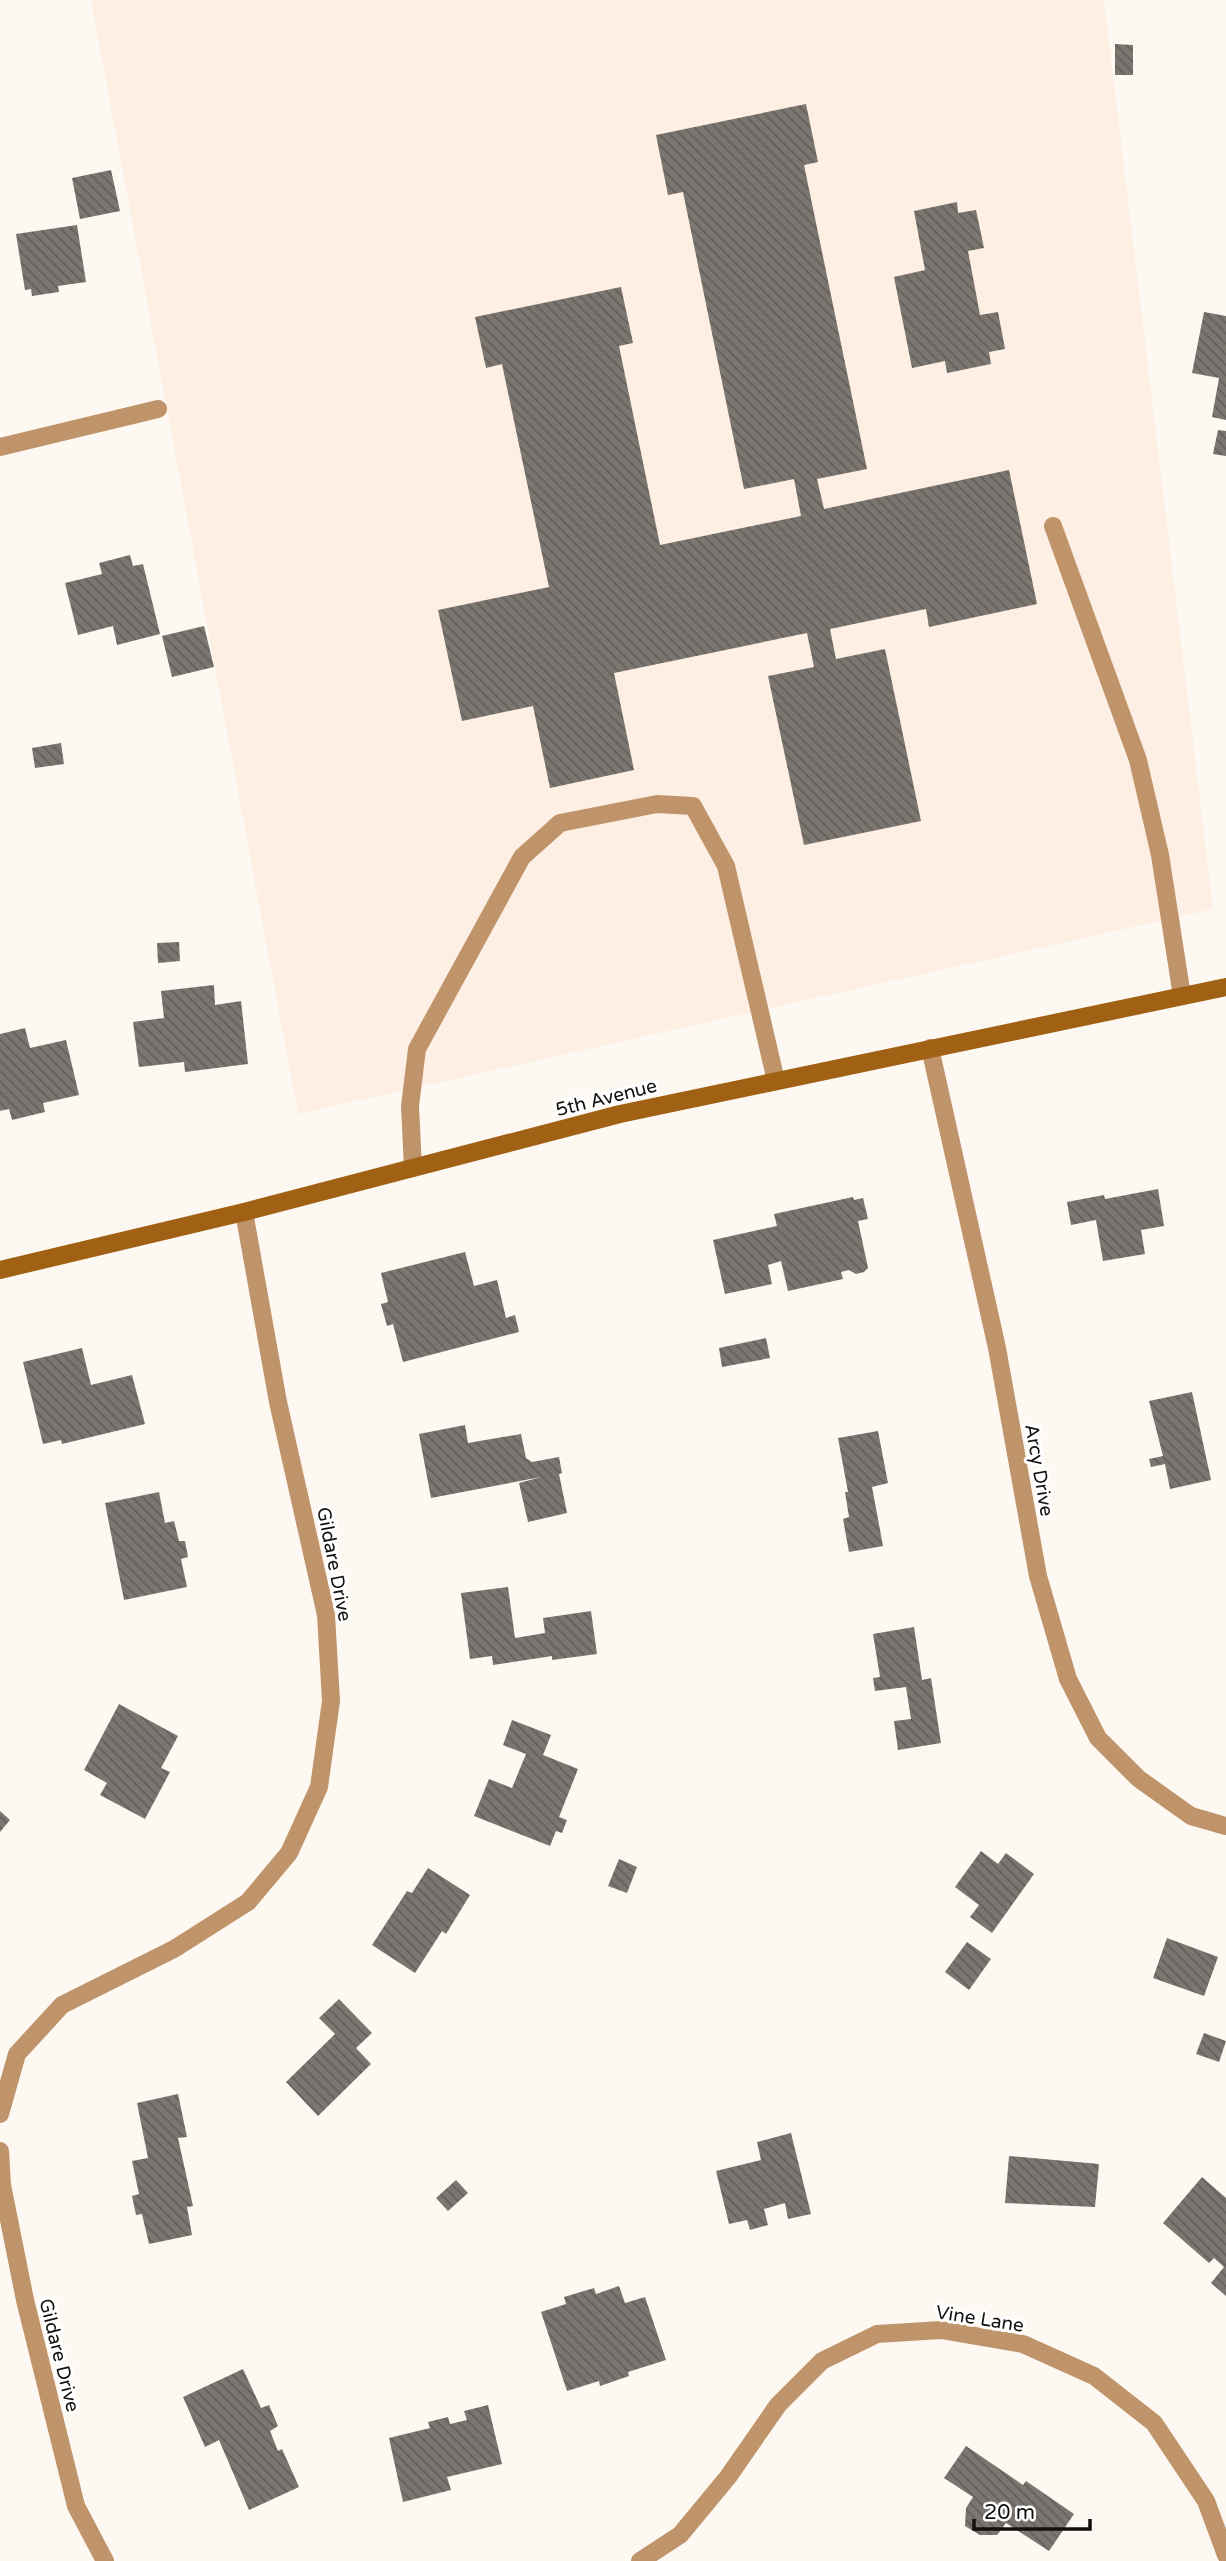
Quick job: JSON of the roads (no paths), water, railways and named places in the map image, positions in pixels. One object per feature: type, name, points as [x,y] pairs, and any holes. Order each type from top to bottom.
[{"type":"street","points":[[0,447],[158,409]]},
{"type":"street","points":[[1053,526],[1138,760],[1160,855],[1182,996]]},
{"type":"street","points":[[413,1168],[410,1106],[417,1049],[522,857],[560,823],[657,804],[693,806],[726,866],[776,1080]]},
{"type":"street","name":"5th Avenue","points":[[0,1270],[244,1212],[620,1114],[1226,987]]},
{"type":"street","name":"Arcy Drive","points":[[930,1048],[997,1348],[1038,1576],[1068,1679],[1098,1738],[1139,1779],[1191,1816],[1226,1826]]},
{"type":"street","name":"Gildare Drive","points":[[0,2114],[17,2054],[62,2005],[174,1949],[248,1902],[289,1853],[318,1787],[331,1701],[326,1615],[278,1402],[244,1212]]},
{"type":"street","name":"Gildare Drive","points":[[0,2151],[2,2185],[25,2300],[76,2506],[105,2561]]},
{"type":"street","name":"Vine Lane","points":[[640,2561],[680,2535],[728,2477],[778,2406],[822,2361],[877,2334],[941,2330],[1023,2344],[1094,2376],[1154,2423],[1206,2501],[1226,2555]]}]
